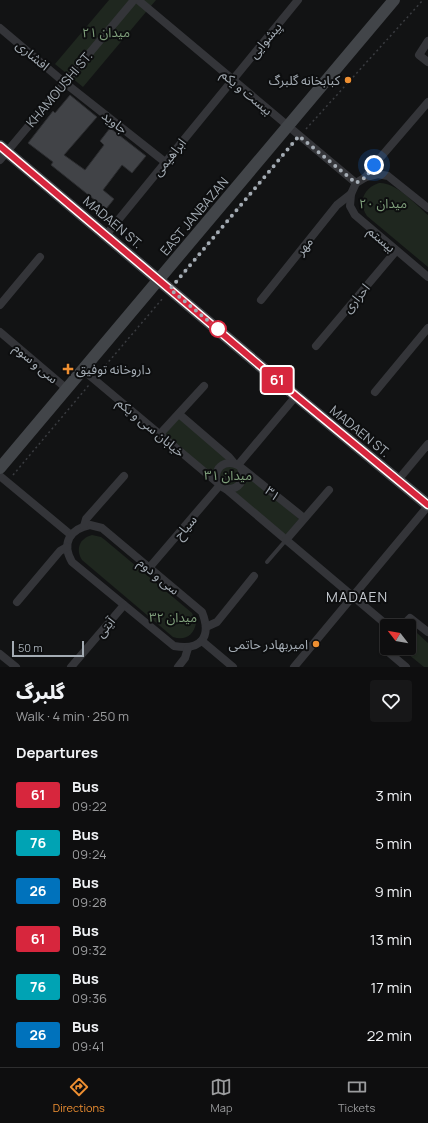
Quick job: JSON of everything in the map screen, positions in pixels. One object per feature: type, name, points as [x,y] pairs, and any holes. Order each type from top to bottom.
[{"type":"main road","name":"EAST JANBAZAN","points":[[0,468],[394,0]]},
{"type":"main road","name":"MADAEN ST.","points":[[2,153],[106,235],[296,396],[428,505]]},
{"type":"street","name":"KHAMOUSHI ST.","points":[[2,153],[65,83],[134,0]]},
{"type":"street","name":"بیست و یکم","points":[[138,0],[356,183]]},
{"type":"street","name":"پیشوایی","points":[[232,79],[298,0]]},
{"type":"street","name":"افشاری","points":[[0,28],[65,83]]},
{"type":"street","points":[[428,42],[419,55],[428,62]]},
{"type":"street","name":"ابراهیمی","points":[[106,235],[232,79]]},
{"type":"street","name":"جاوید","points":[[65,83],[165,162]]},
{"type":"street","points":[[366,177],[374,165],[428,102]]},
{"type":"street","points":[[351,194],[356,183],[366,177],[378,174],[388,176],[428,208]]},
{"type":"street","name":"بیستم","points":[[351,194],[350,206],[355,215],[428,277]]},
{"type":"street","name":"مهر","points":[[260,300],[337,206],[351,194]]},
{"type":"street","name":"احراری","points":[[316,346],[396,251]]},
{"type":"street","points":[[0,305],[40,257]]},
{"type":"street","points":[[375,392],[428,328]]},
{"type":"street","name":"سی و سوم","points":[[0,344],[3,335],[67,389]]},
{"type":"street","name":"خیابان سی و یکم","points":[[83,370],[380,619]]},
{"type":"street","points":[[160,434],[204,386]]},
{"type":"street","points":[[237,465],[296,396]]},
{"type":"street","name":"۳۱","points":[[179,414],[237,465],[304,518]]},
{"type":"street","points":[[398,480],[428,444]]},
{"type":"street","points":[[225,463],[237,465],[243,477],[239,486],[235,488],[222,486],[216,476],[218,468],[225,463]]},
{"type":"street","points":[[0,476],[71,535]]},
{"type":"street","points":[[124,476],[86,519],[84,526],[71,535],[67,547],[68,554],[72,562],[174,646],[188,648],[195,646],[202,641],[206,627],[217,622],[254,576]]},
{"type":"street","name":"سیاح","points":[[149,568],[222,486]]},
{"type":"street","points":[[286,540],[329,490]]},
{"type":"street","points":[[294,667],[428,505]]},
{"type":"street","name":"سی و دوم","points":[[84,526],[90,525],[102,528],[202,612],[206,627]]},
{"type":"street","points":[[17,602],[60,551],[67,547]]},
{"type":"street","name":"آیتی","points":[[71,667],[124,605]]},
{"type":"street","points":[[416,623],[428,632]]},
{"type":"street","points":[[202,641],[233,667]]},
{"type":"street","points":[[178,667],[185,658],[188,648]]},
{"type":"street","points":[[0,654],[16,667]]},
{"type":"street","points":[[392,655],[406,667]]},
{"type":"lane","points":[[267,562],[286,540]]},
{"type":"path","points":[[7,482],[299,136],[423,0]]},
{"type":"green space","name":"میدان ۲۱","points":[[109,0],[156,0],[83,87],[55,64]]},
{"type":"green space","name":"میدان ۲۰","points":[[379,183],[392,186],[399,190],[428,215],[428,267],[367,216],[364,211],[363,201],[366,192],[369,188]]},
{"type":"green space","name":"میدان ۳۱","points":[[179,418],[299,519],[285,536],[164,435]]},
{"type":"green space","name":"میدان ۳۲","points":[[92,535],[101,537],[105,540],[192,613],[196,623],[191,634],[181,638],[173,637],[82,560],[79,552],[80,544],[88,536]]},
{"type":"green space","points":[[417,633],[428,643],[428,667],[424,667],[409,655],[416,655]]},
{"type":"building","points":[[70,95],[97,117],[64,155],[85,170],[104,145],[100,141],[110,128],[146,156],[132,173],[122,165],[103,190],[114,199],[106,209],[51,165],[53,162],[28,143],[53,111],[55,113]]},
{"type":"bus line","name":"61","points":[[0,146],[296,396],[428,505]]},
{"type":"place","name":"کبابخانه گلبرگ","points":[[348,80]]},
{"type":"place","name":"داروخانه توفیق","points":[[68,369]]},
{"type":"place","name":"امیربهادر حاتمی","points":[[316,644]]},
{"type":"district","name":"MADAEN","points":[[357,596]]},
{"type":"route","points":[[218,329],[170,289],[299,136],[356,183],[366,177],[374,165]]}]
